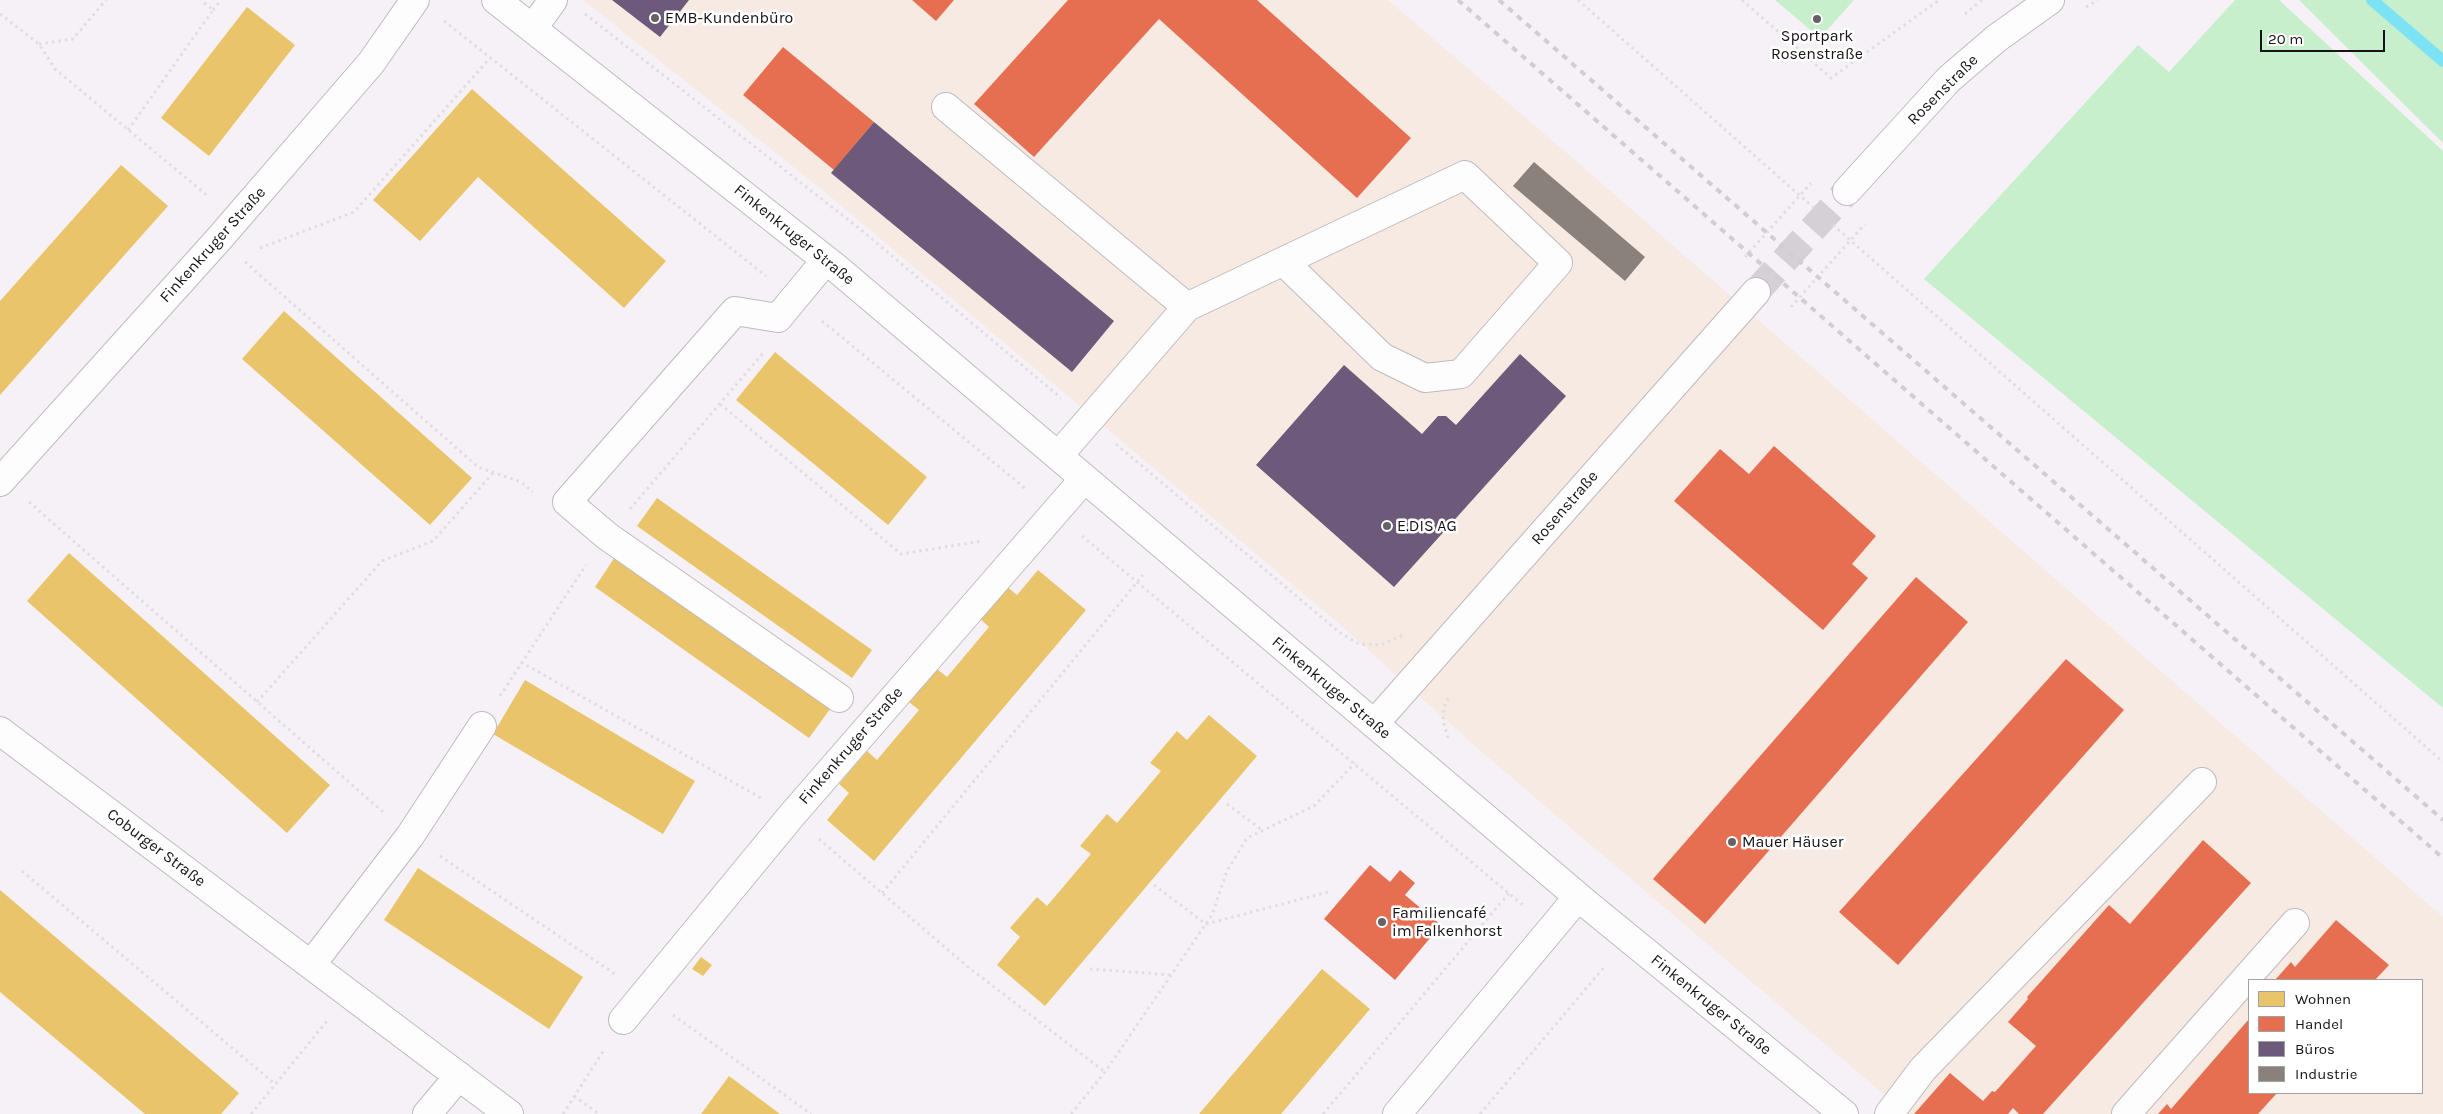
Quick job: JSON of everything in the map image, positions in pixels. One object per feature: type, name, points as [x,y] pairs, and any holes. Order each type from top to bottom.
[{"type":"street","name":"Finkenkruger Straße","points":[[0,482],[228,248],[236,220],[371,63],[415,0]]},
{"type":"street","name":"Finkenkruger Straße","points":[[496,0],[826,260],[1578,897],[1844,1114]]},
{"type":"street","points":[[533,28],[553,0]]},
{"type":"street","name":"Rosenstraße","points":[[1848,191],[1949,79],[1998,38],[2050,0]]},
{"type":"street","points":[[946,107],[1187,307]]},
{"type":"street","points":[[1058,456],[1187,307],[1465,175],[1558,263],[1461,374],[1425,378],[1382,357],[1284,262]]},
{"type":"street","points":[[826,260],[778,318],[735,311],[567,502],[606,536],[839,698]]},
{"type":"street","name":"Rosenstraße","points":[[1374,724],[1756,292]]},
{"type":"street","name":"Finkenkruger Straße","points":[[624,1020],[792,815],[1084,478]]},
{"type":"street","points":[[311,965],[410,836],[482,726]]},
{"type":"street","name":"Coburger Straße","points":[[0,731],[509,1114]]},
{"type":"street","points":[[1889,1114],[1923,1069],[2202,782]]},
{"type":"street","points":[[1397,1114],[1578,897]]},
{"type":"street","points":[[2126,1114],[2295,923]]},
{"type":"street","points":[[427,1114],[459,1076]]},
{"type":"path","points":[[39,44],[73,39],[106,0]]},
{"type":"path","points":[[201,0],[213,10]]},
{"type":"path","points":[[128,130],[220,0]]},
{"type":"path","points":[[1578,0],[1797,192]]},
{"type":"path","points":[[1742,0],[1832,78],[1939,0]]},
{"type":"path","points":[[583,12],[860,229],[1339,632]]},
{"type":"path","points":[[0,14],[39,44],[55,69],[236,220]]},
{"type":"path","points":[[440,17],[794,298],[1054,512],[1551,929]]},
{"type":"path","points":[[228,248],[354,212],[490,58]]},
{"type":"path","points":[[228,248],[478,467],[521,482],[535,494]]},
{"type":"path","points":[[1860,250],[2443,762]]},
{"type":"path","points":[[482,726],[521,662],[606,536],[765,351]]},
{"type":"path","points":[[720,404],[901,554],[1036,532]]},
{"type":"path","points":[[257,702],[382,561],[433,541],[493,473]]},
{"type":"path","points":[[882,893],[1145,572]]},
{"type":"path","points":[[521,662],[792,815],[968,967],[1105,1072]]},
{"type":"path","points":[[1071,1114],[1105,1072],[1212,915],[1227,871],[1247,838],[1314,806],[1355,763]]},
{"type":"path","points":[[1227,804],[1262,830]]},
{"type":"path","points":[[22,871],[275,1084]]},
{"type":"path","points":[[1154,885],[1206,924]]},
{"type":"path","points":[[1206,924],[1328,892]]},
{"type":"path","points":[[1323,1114],[1509,893]]},
{"type":"path","points":[[1480,1114],[1629,938]]},
{"type":"path","points":[[1090,969],[1172,975]]},
{"type":"path","points":[[251,1114],[350,994]]},
{"type":"path","points":[[563,1114],[624,1020]]},
{"type":"path","points":[[574,1096],[599,1114]]},
{"type":"shaded area","points":[[583,0],[1388,0],[1576,161],[2443,917],[2443,1114],[1907,1114],[1484,754],[1337,622],[820,188]]},
{"type":"green space","name":"Sportpark Rosenstraße","points":[[1775,0],[1854,0],[1820,38]]},
{"type":"green space","points":[[2235,0],[2279,0],[2443,151],[2443,708],[1924,279],[2138,45],[2169,72]]},
{"type":"green space","points":[[2299,0],[2443,0],[2443,143]]},
{"type":"building: Wohnen","points":[[247,7],[295,45],[209,156],[161,118]]},
{"type":"building: Wohnen","points":[[472,89],[666,261],[624,308],[478,177],[420,241],[373,200]]},
{"type":"building: Wohnen","points":[[121,165],[168,206],[0,395],[0,301]]},
{"type":"building: Wohnen","points":[[284,311],[472,478],[430,525],[242,359]]},
{"type":"building: Wohnen","points":[[775,352],[927,477],[888,525],[736,400]]},
{"type":"building: Wohnen","points":[[657,498],[872,650],[852,678],[637,526]]},
{"type":"building: Wohnen","points":[[69,553],[330,785],[287,833],[27,601]]},
{"type":"building: Wohnen","points":[[615,557],[830,709],[809,738],[595,587]]},
{"type":"building: Wohnen","points":[[1038,570],[1086,610],[874,861],[827,820],[849,793],[839,784],[867,751],[877,760],[919,710],[909,702],[937,669],[947,677],[989,627],[979,618],[1006,586],[1017,595]]},
{"type":"building: Wohnen","points":[[525,680],[695,781],[663,834],[493,734]]},
{"type":"building: Wohnen","points":[[1209,715],[1257,756],[1045,1006],[997,965],[1020,937],[1010,928],[1037,897],[1047,906],[1091,854],[1080,846],[1107,814],[1117,823],[1161,771],[1150,763],[1177,731],[1187,740]]},
{"type":"building: Wohnen","points":[[418,868],[583,977],[549,1029],[384,920]]},
{"type":"building: Wohnen","points":[[0,890],[239,1093],[221,1114],[145,1114],[0,992]]},
{"type":"building: Wohnen","points":[[701,957],[712,965],[703,976],[692,969]]},
{"type":"building: Wohnen","points":[[1322,969],[1370,1009],[1281,1114],[1199,1114]]},
{"type":"building: Wohnen","points":[[729,1076],[780,1114],[701,1114]]},
{"type":"building: Handel","points":[[912,0],[954,0],[936,21]]},
{"type":"building: Handel","points":[[1068,0],[1257,0],[1411,138],[1357,198],[1159,19],[1034,157],[974,104]]},
{"type":"building: Handel","points":[[783,47],[874,122],[834,170],[743,95]]},
{"type":"building: Handel","points":[[1774,446],[1876,536],[1852,564],[1868,578],[1823,630],[1674,501],[1720,449],[1749,474]]},
{"type":"building: Handel","points":[[1916,577],[1968,622],[1705,924],[1653,879]]},
{"type":"building: Handel","points":[[2066,659],[2124,710],[1898,965],[1839,912]]},
{"type":"building: Handel","points":[[2203,840],[2251,883],[2043,1114],[2019,1114],[2013,1108],[2008,1114],[1914,1114],[1950,1073],[1983,1101],[1992,1091],[1995,1092],[2036,1046],[2008,1022],[2028,999],[2027,997],[2109,905],[2130,924]]},
{"type":"building: Handel","name":"Familiencafé im Falkenhorst","points":[[1370,865],[1390,882],[1400,870],[1415,883],[1405,895],[1441,925],[1395,980],[1324,919]]},
{"type":"building: Handel","points":[[2336,920],[2389,965],[2376,979],[2276,979],[2291,962],[2295,967]]},
{"type":"building: Handel","points":[[2248,1020],[2248,1094],[2276,1094],[2258,1114],[2158,1114],[2167,1104],[2171,1109]]},
{"type":"building: Büros","name":"EMB-Kundenbüro","points":[[612,0],[689,0],[660,37]]},
{"type":"building: Büros","points":[[874,122],[1114,321],[1072,372],[831,173]]},
{"type":"building: Büros","name":"E.DIS AG","points":[[1520,354],[1566,396],[1394,587],[1256,465],[1344,365],[1422,434],[1438,416],[1446,416],[1456,425]]},
{"type":"building: Industrie","points":[[1534,162],[1645,257],[1625,281],[1513,186]]},
{"type":"waterway","points":[[2372,0],[2443,61]]},
{"type":"tunnel","points":[[1756,292],[1847,191]]},
{"type":"railway","points":[[1458,0],[2443,858]]},
{"type":"railway","points":[[1499,0],[2443,820]]},
{"type":"place","name":"EMB-Kundenbüro","points":[[655,18]]},
{"type":"place","name":"Sportpark Rosenstraße","points":[[1817,19]]},
{"type":"place","name":"E.DIS AG","points":[[1387,526]]},
{"type":"place","name":"Mauer Häuser","points":[[1732,842]]},
{"type":"place","name":"Familiencafé im Falkenhorst","points":[[1382,922]]}]
